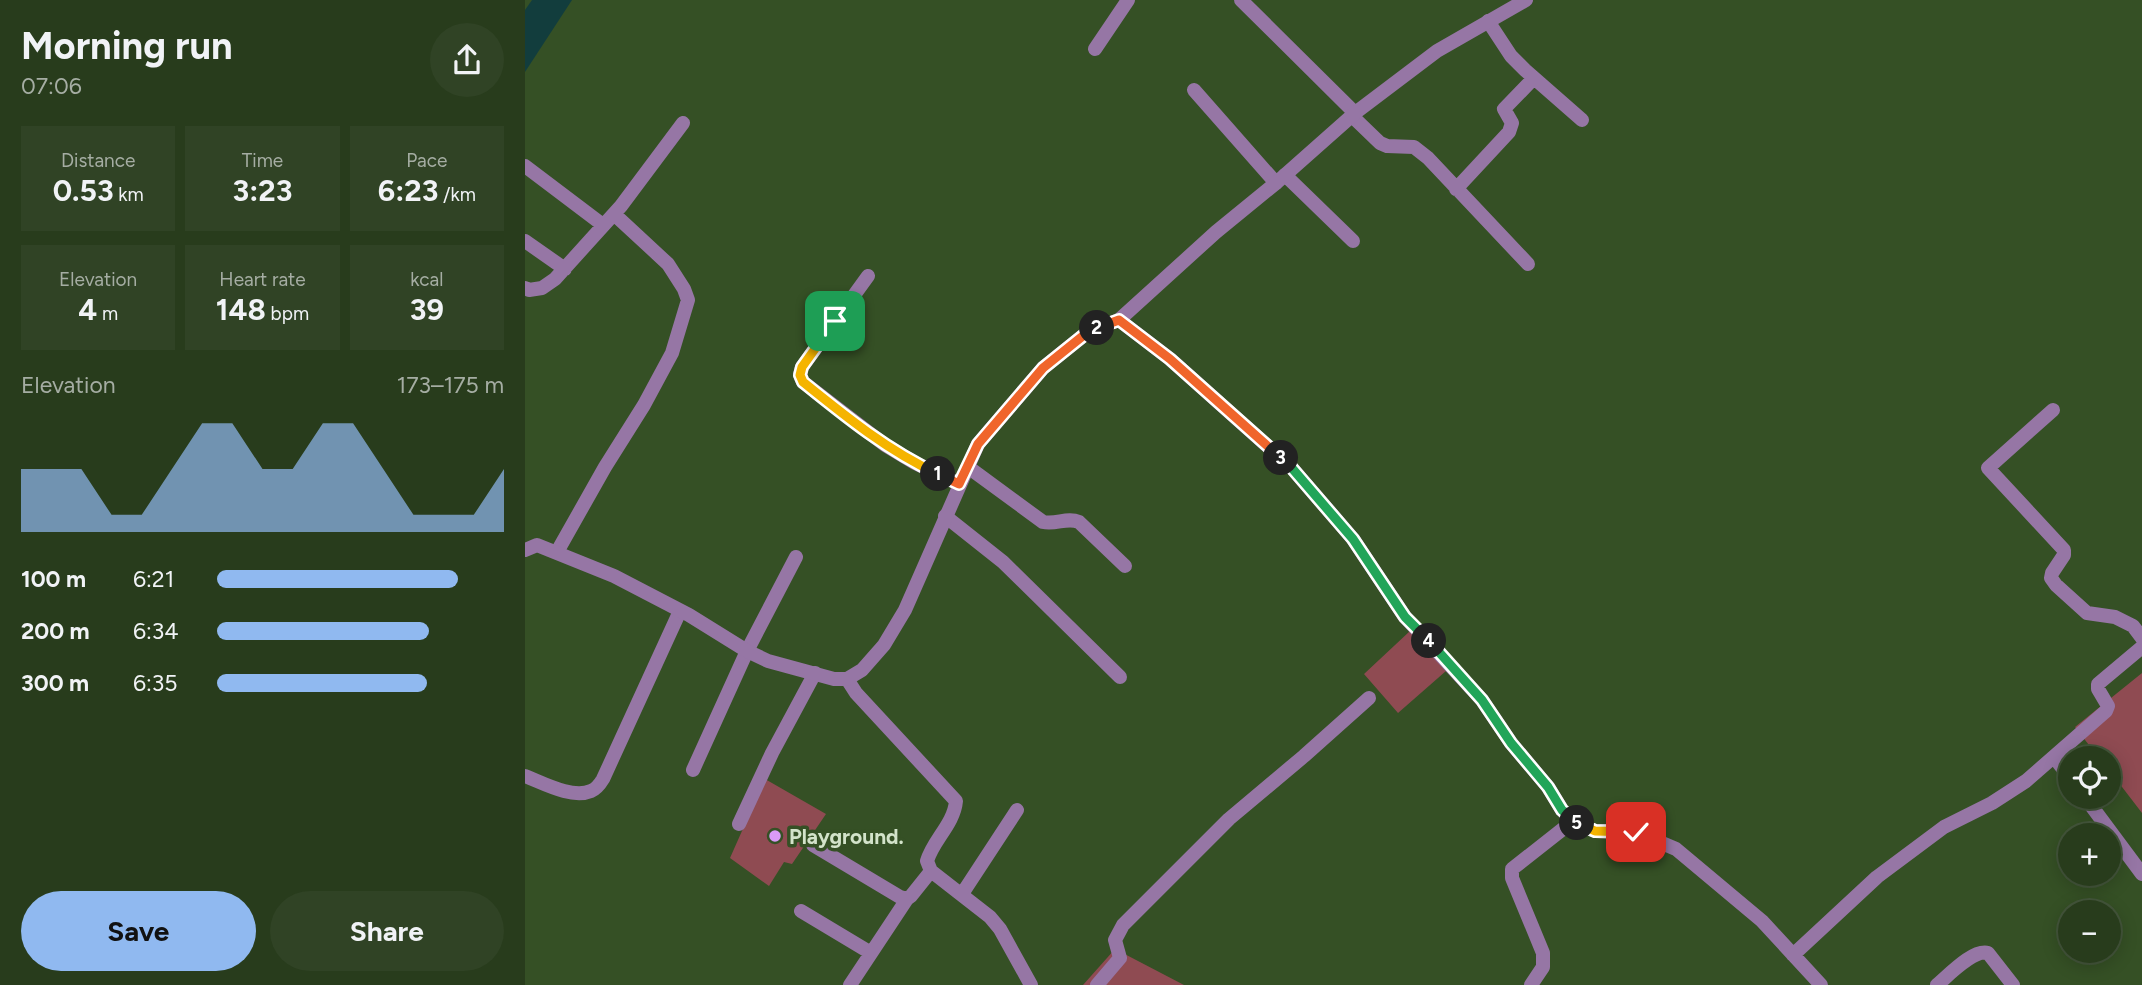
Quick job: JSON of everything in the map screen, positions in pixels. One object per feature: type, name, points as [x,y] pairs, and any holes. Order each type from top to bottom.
[{"type":"street","points":[[1095,49],[1128,0]]},
{"type":"street","points":[[1241,0],[1353,114],[1369,134],[1387,146],[1414,147],[1428,158],[1528,264]]},
{"type":"street","points":[[525,550],[537,545],[614,576],[768,661],[834,679],[847,679],[862,670],[884,645],[905,610],[978,444],[1043,368],[1089,331],[1119,320],[1353,114],[1437,51],[1526,0]]},
{"type":"street","points":[[1488,21],[1511,56],[1582,120]]},
{"type":"street","points":[[1456,189],[1509,132],[1511,123],[1504,109],[1534,78]]},
{"type":"street","points":[[1194,90],[1281,179],[1353,241]]},
{"type":"street","points":[[525,288],[542,288],[565,269],[614,214],[683,123]]},
{"type":"street","points":[[525,166],[603,225]]},
{"type":"street","points":[[557,552],[666,364],[676,343],[688,300],[668,264],[614,214]]},
{"type":"street","points":[[525,241],[565,269]]},
{"type":"street","points":[[867,275],[802,367],[800,375],[803,382],[885,445],[959,484]]},
{"type":"street","points":[[1119,320],[1170,359],[1291,467],[1353,539],[1405,617],[1482,700],[1511,743],[1573,821],[1595,831],[1636,832],[1676,849],[1762,921],[1821,985]]},
{"type":"street","points":[[2053,410],[1987,468],[2064,550],[2064,555],[2052,573],[2051,578],[2056,585],[2087,613],[2115,617],[2133,626],[2142,638]]},
{"type":"street","points":[[968,467],[1044,522],[1072,519],[1079,522],[1125,566]]},
{"type":"street","points":[[945,516],[1003,562],[1120,677]]},
{"type":"street","points":[[694,770],[747,651],[796,557]]},
{"type":"street","points":[[525,776],[562,791],[582,793],[597,787],[680,611]]},
{"type":"street","points":[[1793,954],[1877,877],[1944,827],[1992,803],[2026,781],[2054,757],[2106,711],[2108,706],[2098,684],[2142,647]]},
{"type":"street","points":[[739,824],[814,673]]},
{"type":"street","points":[[847,679],[956,801],[955,811],[929,853],[927,861],[931,871],[979,906],[1000,929],[1031,985]]},
{"type":"street","points":[[1097,985],[1120,958],[1115,940],[1123,925],[1229,818],[1369,698]]},
{"type":"street","points":[[2054,757],[2058,762]]},
{"type":"street","points":[[2094,809],[2142,874]]},
{"type":"street","points":[[962,894],[1017,810]]},
{"type":"street","points":[[1531,985],[1543,967],[1543,953],[1512,878],[1512,869],[1573,821]]},
{"type":"street","points":[[813,845],[907,899]]},
{"type":"street","points":[[850,985],[907,899],[931,871]]},
{"type":"street","points":[[801,911],[871,953]]},
{"type":"street","points":[[1937,985],[1975,954],[1983,951],[1988,953],[2013,985]]},
{"type":"shaded area","points":[[1410,631],[1446,671],[1398,713],[1364,674]]},
{"type":"shaded area","points":[[2142,673],[2142,813],[2121,786],[2121,746],[2090,746],[2075,727]]},
{"type":"shaded area","name":"Playground.","points":[[765,779],[826,814],[792,864],[784,862],[769,886],[730,858]]},
{"type":"shaded area","points":[[1115,949],[1184,985],[1083,985]]},
{"type":"water","points":[[532,0],[572,0],[525,72],[525,10]]},
{"type":"place","name":"Playground.","points":[[775,836]]},
{"type":"route","points":[[835,321],[802,367],[800,375],[803,382],[885,445],[959,484],[978,444],[1043,368],[1089,331],[1119,320],[1170,359],[1291,467],[1353,539],[1405,617],[1482,700],[1511,743],[1573,821],[1595,831],[1636,832]]}]
